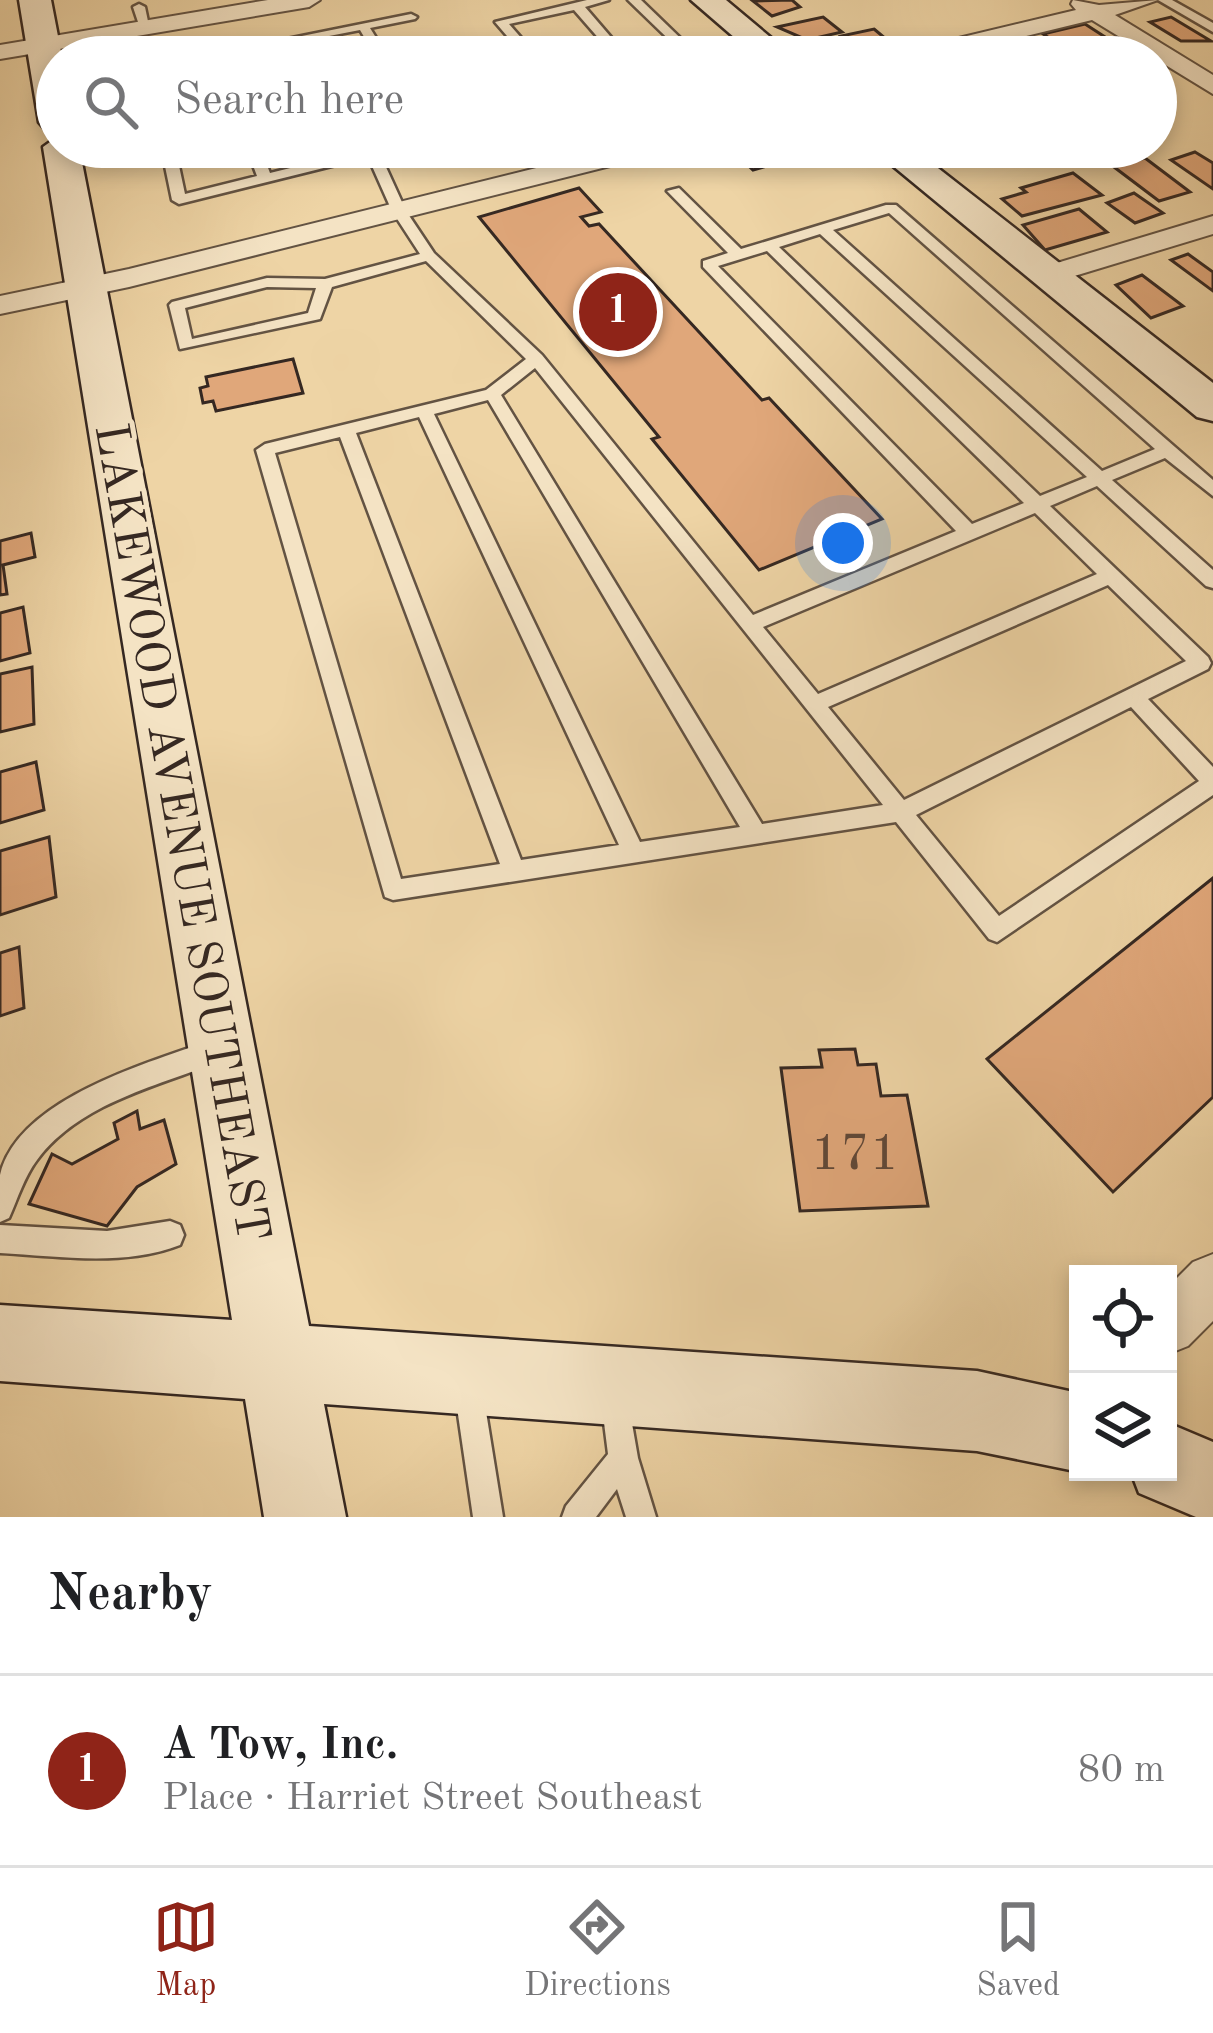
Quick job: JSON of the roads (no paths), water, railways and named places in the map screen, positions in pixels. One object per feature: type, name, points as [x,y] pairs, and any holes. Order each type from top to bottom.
[{"type":"street","points":[[35,0],[41,36]]},
{"type":"street","points":[[75,36],[143,17],[309,0]]},
{"type":"street","points":[[707,0],[751,36]]},
{"type":"street","points":[[982,36],[1086,6],[1147,0]]},
{"type":"street","points":[[1086,6],[1134,36]]},
{"type":"street","points":[[0,52],[36,46]]},
{"type":"street","points":[[1177,63],[1213,86]]},
{"type":"street","name":"LAKEWOOD AVENUE SOUTHEAST","points":[[66,168],[305,1517]]},
{"type":"street","points":[[0,305],[570,168]]},
{"type":"street","points":[[915,168],[1213,406]]},
{"type":"street","points":[[1048,275],[1213,225]]},
{"type":"street","points":[[1177,1317],[1213,1282]]},
{"type":"street","points":[[0,1343],[466,1376],[619,1422],[977,1411],[1069,1431]]},
{"type":"street","points":[[1177,1468],[1213,1483]]},
{"type":"lane","points":[[513,36],[501,22],[603,0]]},
{"type":"lane","points":[[634,0],[672,36]]},
{"type":"lane","points":[[1164,0],[1213,28]]},
{"type":"lane","points":[[577,6],[603,36]]},
{"type":"lane","points":[[308,36],[411,17]]},
{"type":"lane","points":[[363,26],[369,36]]},
{"type":"lane","points":[[172,168],[179,200],[309,168]]},
{"type":"lane","points":[[261,168],[265,179]]},
{"type":"lane","points":[[379,168],[399,211],[429,256],[536,359],[997,931],[1213,782],[1133,696]]},
{"type":"lane","points":[[674,191],[738,255]]},
{"type":"lane","points":[[969,533],[708,264],[891,208],[1213,490]]},
{"type":"lane","points":[[823,229],[1213,581]]},
{"type":"lane","points":[[536,359],[492,394],[265,450],[393,890],[901,812],[1201,663],[769,245]]},
{"type":"lane","points":[[325,284],[315,316],[186,345],[177,305],[267,282],[325,284],[429,256]]},
{"type":"lane","points":[[492,394],[756,834]]},
{"type":"lane","points":[[424,410],[634,853]]},
{"type":"lane","points":[[346,430],[514,871]]},
{"type":"lane","points":[[750,624],[1168,450]]},
{"type":"lane","points":[[814,704],[1111,576]]},
{"type":"lane","points":[[0,1209],[32,1144],[58,1123],[99,1099],[222,1048]]},
{"type":"lane","points":[[0,1239],[109,1245],[140,1244],[170,1234]]},
{"type":"lane","points":[[466,1376],[488,1517]]},
{"type":"lane","points":[[577,1517],[619,1422]]},
{"type":"lane","points":[[619,1422],[641,1517]]},
{"type":"place","name":"A Tow, Inc.","points":[[618,312]]}]
